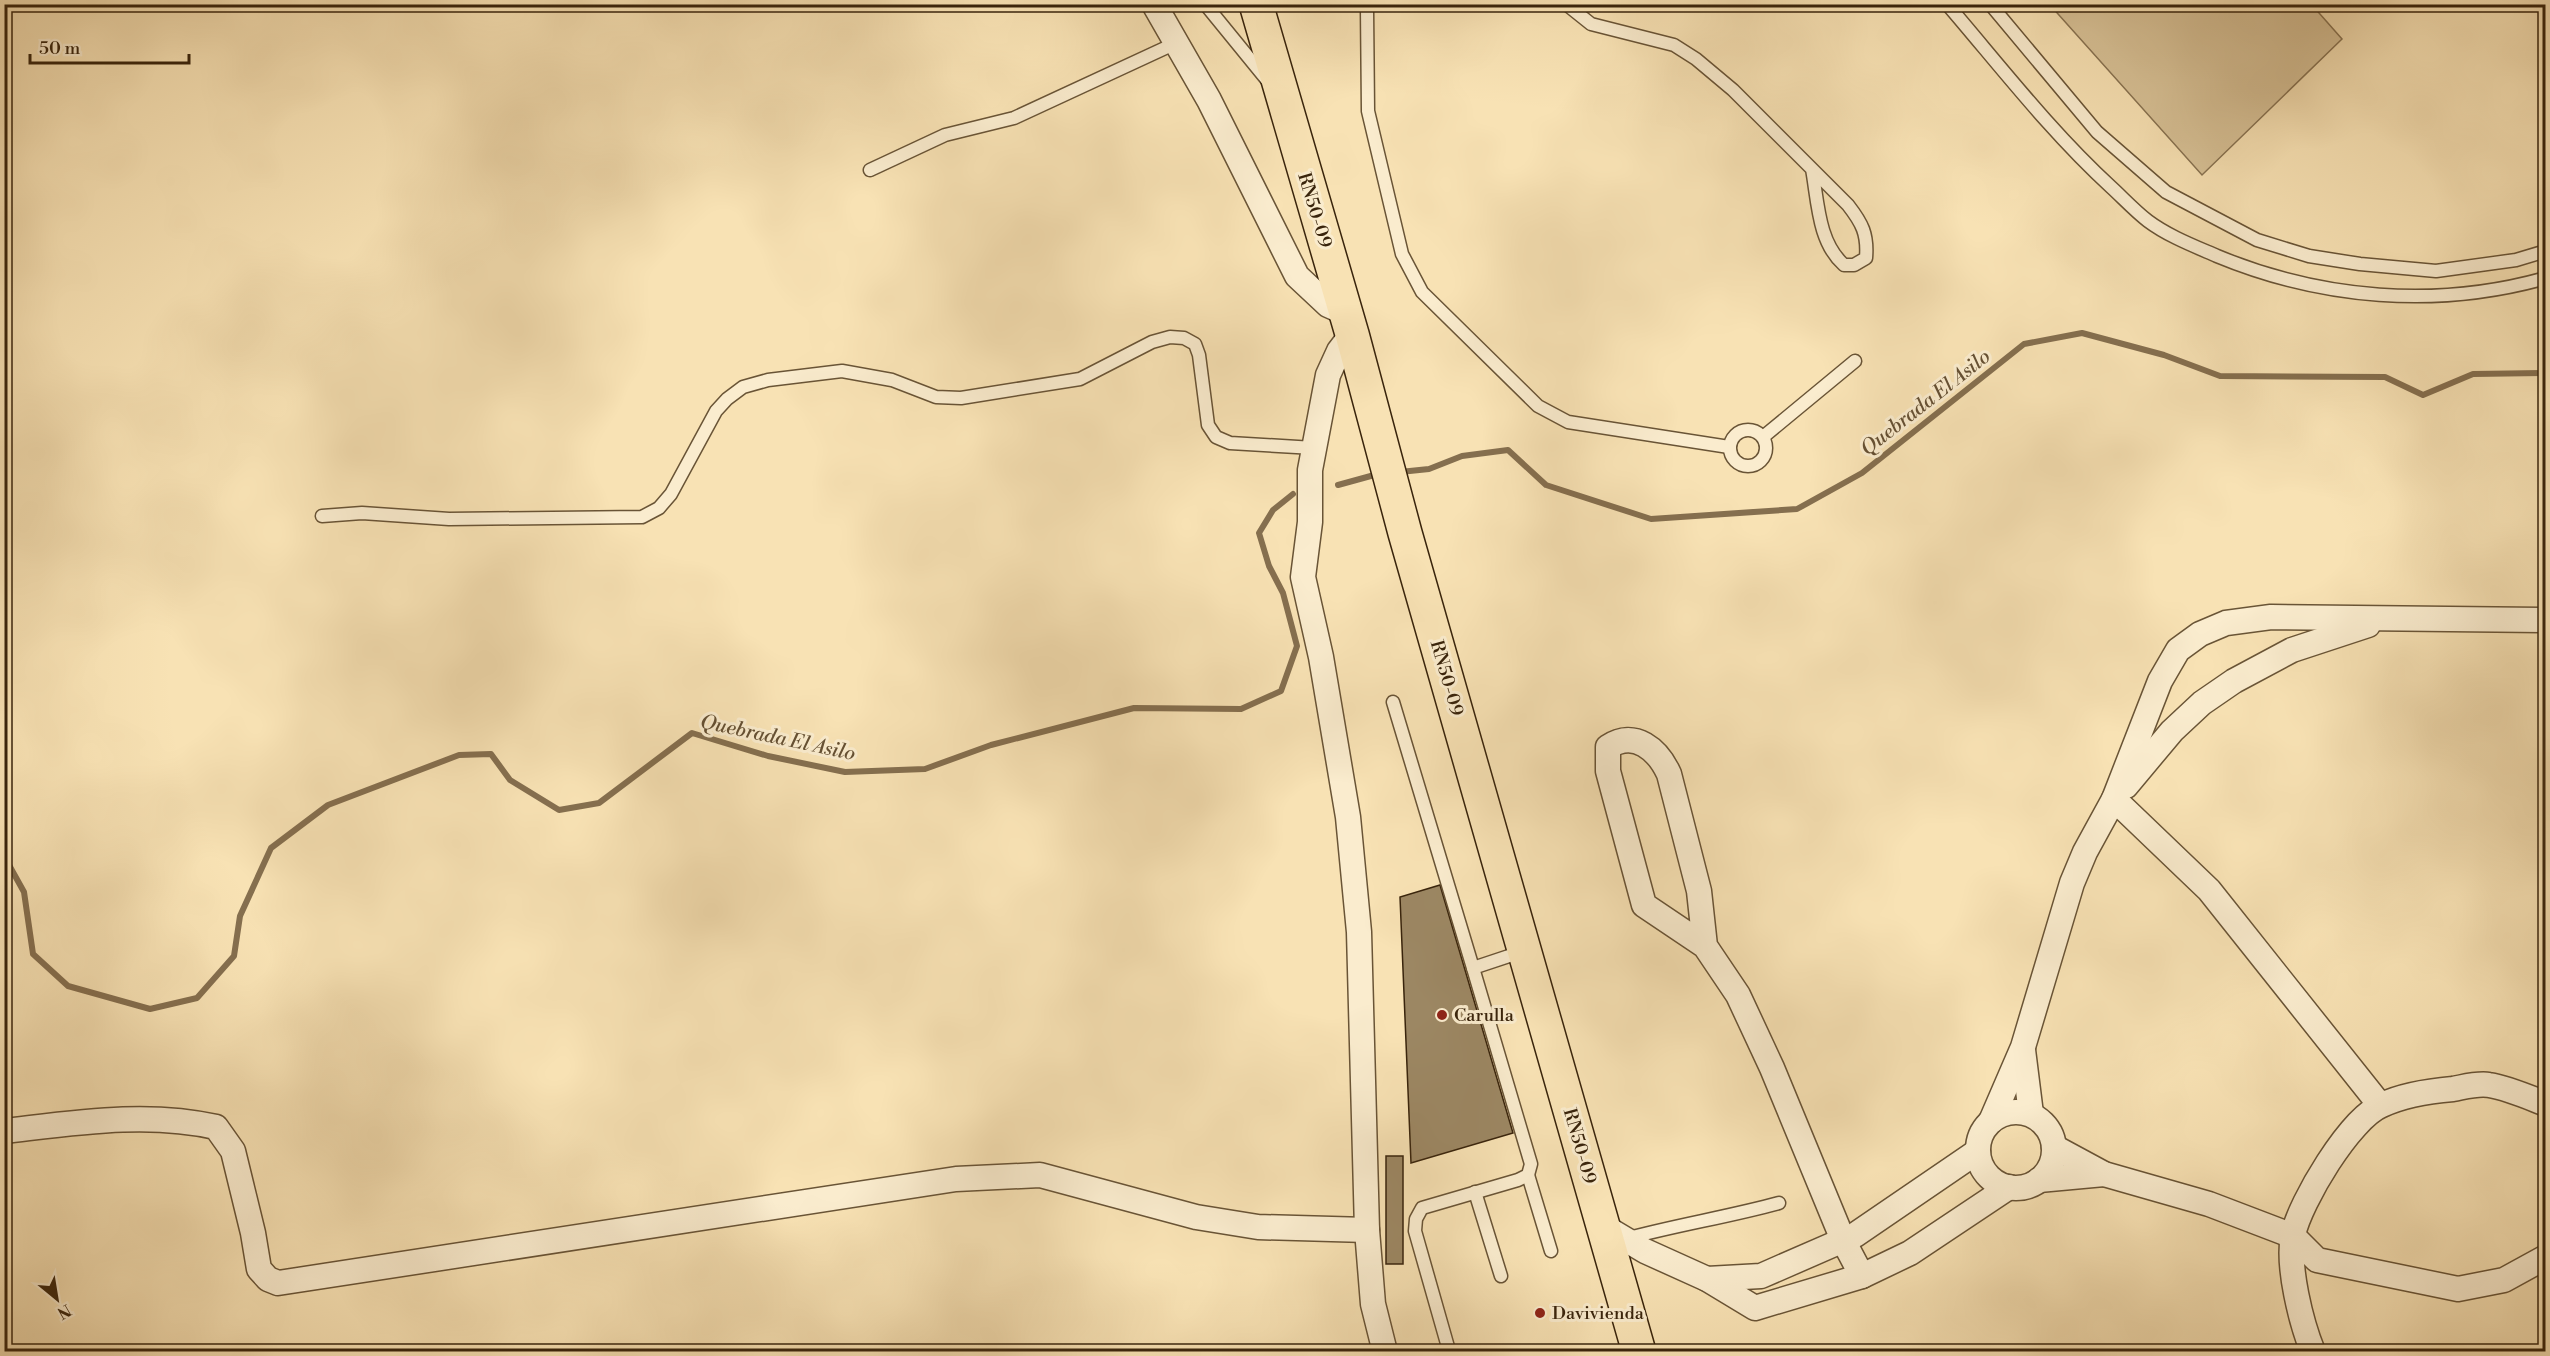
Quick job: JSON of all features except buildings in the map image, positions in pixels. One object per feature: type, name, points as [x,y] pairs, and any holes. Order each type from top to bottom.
[{"type":"main road","name":"RN50-09","points":[[1256,4],[1526,951],[1613,1233],[1639,1352]]},
{"type":"street","points":[[1154,4],[1209,100],[1297,276],[1349,324],[1328,375],[1314,448],[1310,470],[1310,522],[1303,577],[1321,657],[1348,817],[1359,932],[1367,1230],[1373,1304],[1385,1352]]},
{"type":"street","points":[[2104,1174],[2039,1180],[2023,1187],[2008,1187],[1993,1180],[1987,1174],[1982,1167],[1978,1151],[1981,1134],[1991,1121],[2023,1047],[2072,883],[2085,852],[2114,799],[2160,681],[2178,650],[2200,634],[2226,623],[2271,617],[2546,620]]},
{"type":"street","points":[[2114,799],[2172,731],[2202,703],[2234,681],[2292,650],[2388,618]]},
{"type":"street","points":[[1705,946],[1699,891],[1669,774],[1663,761],[1652,748],[1631,740],[1616,742],[1608,747],[1608,771],[1644,905],[1705,946],[1737,995],[1762,1047],[1843,1240],[1862,1276]]},
{"type":"street","points":[[2114,799],[2209,890],[2380,1105]]},
{"type":"street","points":[[2023,1047],[2031,1114]]},
{"type":"street","points":[[2313,1352],[2302,1324],[2294,1276],[2293,1236],[2302,1209],[2337,1148],[2380,1105],[2430,1091],[2487,1084],[2546,1104]]},
{"type":"street","points":[[1991,1121],[2005,1113],[2023,1112],[2038,1118],[2049,1131],[2054,1147],[2052,1162],[2039,1180]]},
{"type":"street","points":[[4,1131],[138,1119],[186,1120],[216,1127],[233,1151],[260,1269],[268,1279],[278,1283],[956,1179],[1040,1175],[1196,1217],[1258,1227],[1367,1230]]},
{"type":"street","points":[[2054,1147],[2104,1174],[2209,1204],[2293,1236],[2317,1260],[2458,1289],[2504,1280],[2546,1257]]},
{"type":"street","points":[[1707,1279],[1761,1276],[1843,1240],[1881,1219],[1978,1151]]},
{"type":"street","points":[[1613,1233],[1707,1279],[1755,1308],[1862,1276],[1910,1253],[2008,1187]]},
{"type":"lane","points":[[1204,4],[1282,99]]},
{"type":"lane","points":[[1369,4],[1367,9],[1368,111],[1402,254],[1422,292],[1538,406],[1568,422],[1729,447]]},
{"type":"lane","points":[[1566,4],[1591,24],[1674,45],[1696,59],[1733,90],[1812,169],[1848,205],[1863,225],[1868,240],[1866,258],[1854,265],[1844,265],[1833,255],[1824,236],[1812,169]]},
{"type":"lane","points":[[1947,4],[2074,153],[2148,221],[2196,247],[2262,272],[2303,284],[2364,295],[2436,297],[2478,293],[2546,278]]},
{"type":"lane","points":[[1990,4],[2097,132],[2166,192],[2257,240],[2309,256],[2360,264],[2436,271],[2506,262],[2546,251]]},
{"type":"lane","points":[[870,170],[945,135],[1014,118],[1176,43]]},
{"type":"lane","points":[[322,516],[362,513],[449,519],[642,517],[659,508],[671,494],[716,411],[726,399],[743,387],[768,380],[843,371],[892,380],[936,396],[961,398],[1080,379],[1152,342],[1170,337],[1184,338],[1195,344],[1199,355],[1208,425],[1216,437],[1230,443],[1314,448]]},
{"type":"lane","points":[[1763,437],[1855,361]]},
{"type":"lane","points":[[1753,430],[1763,437],[1766,447],[1763,457],[1755,464],[1744,465],[1735,460],[1729,447],[1732,439],[1741,431],[1753,430]]},
{"type":"lane","points":[[1393,702],[1531,1164],[1527,1175],[1551,1251]]},
{"type":"lane","points":[[1473,968],[1526,951]]},
{"type":"lane","points":[[1448,1347],[1415,1231],[1416,1219],[1422,1208],[1518,1180],[1527,1175]]},
{"type":"lane","points":[[1475,1192],[1501,1276]]},
{"type":"lane","points":[[1613,1233],[1664,1228],[1726,1217],[1779,1203]]},
{"type":"shaded area","points":[[2050,5],[2312,5],[2342,39],[2202,175]]},
{"type":"waterway","name":"Quebrada El Asilo","points":[[1400,472],[1429,469],[1462,456],[1508,450],[1546,485],[1651,519],[1797,509],[1862,473],[2024,344],[2082,333],[2164,355],[2220,376],[2385,377],[2423,395],[2473,374],[2546,373]]},
{"type":"waterway","name":"Quebrada El Asilo","points":[[1338,485],[1378,474]]},
{"type":"waterway","name":"Quebrada El Asilo","points":[[4,856],[24,892],[33,954],[68,986],[150,1009],[197,998],[234,956],[240,916],[271,848],[328,805],[459,755],[491,754],[510,780],[559,810],[599,803],[692,733],[768,756],[845,772],[925,769],[991,745],[1134,708],[1241,709],[1281,691],[1297,646],[1283,593],[1269,566],[1259,533],[1273,510],[1293,494]]},
{"type":"place","name":"Carulla","points":[[1442,1015]]},
{"type":"place","name":"Davivienda","points":[[1540,1313]]}]
